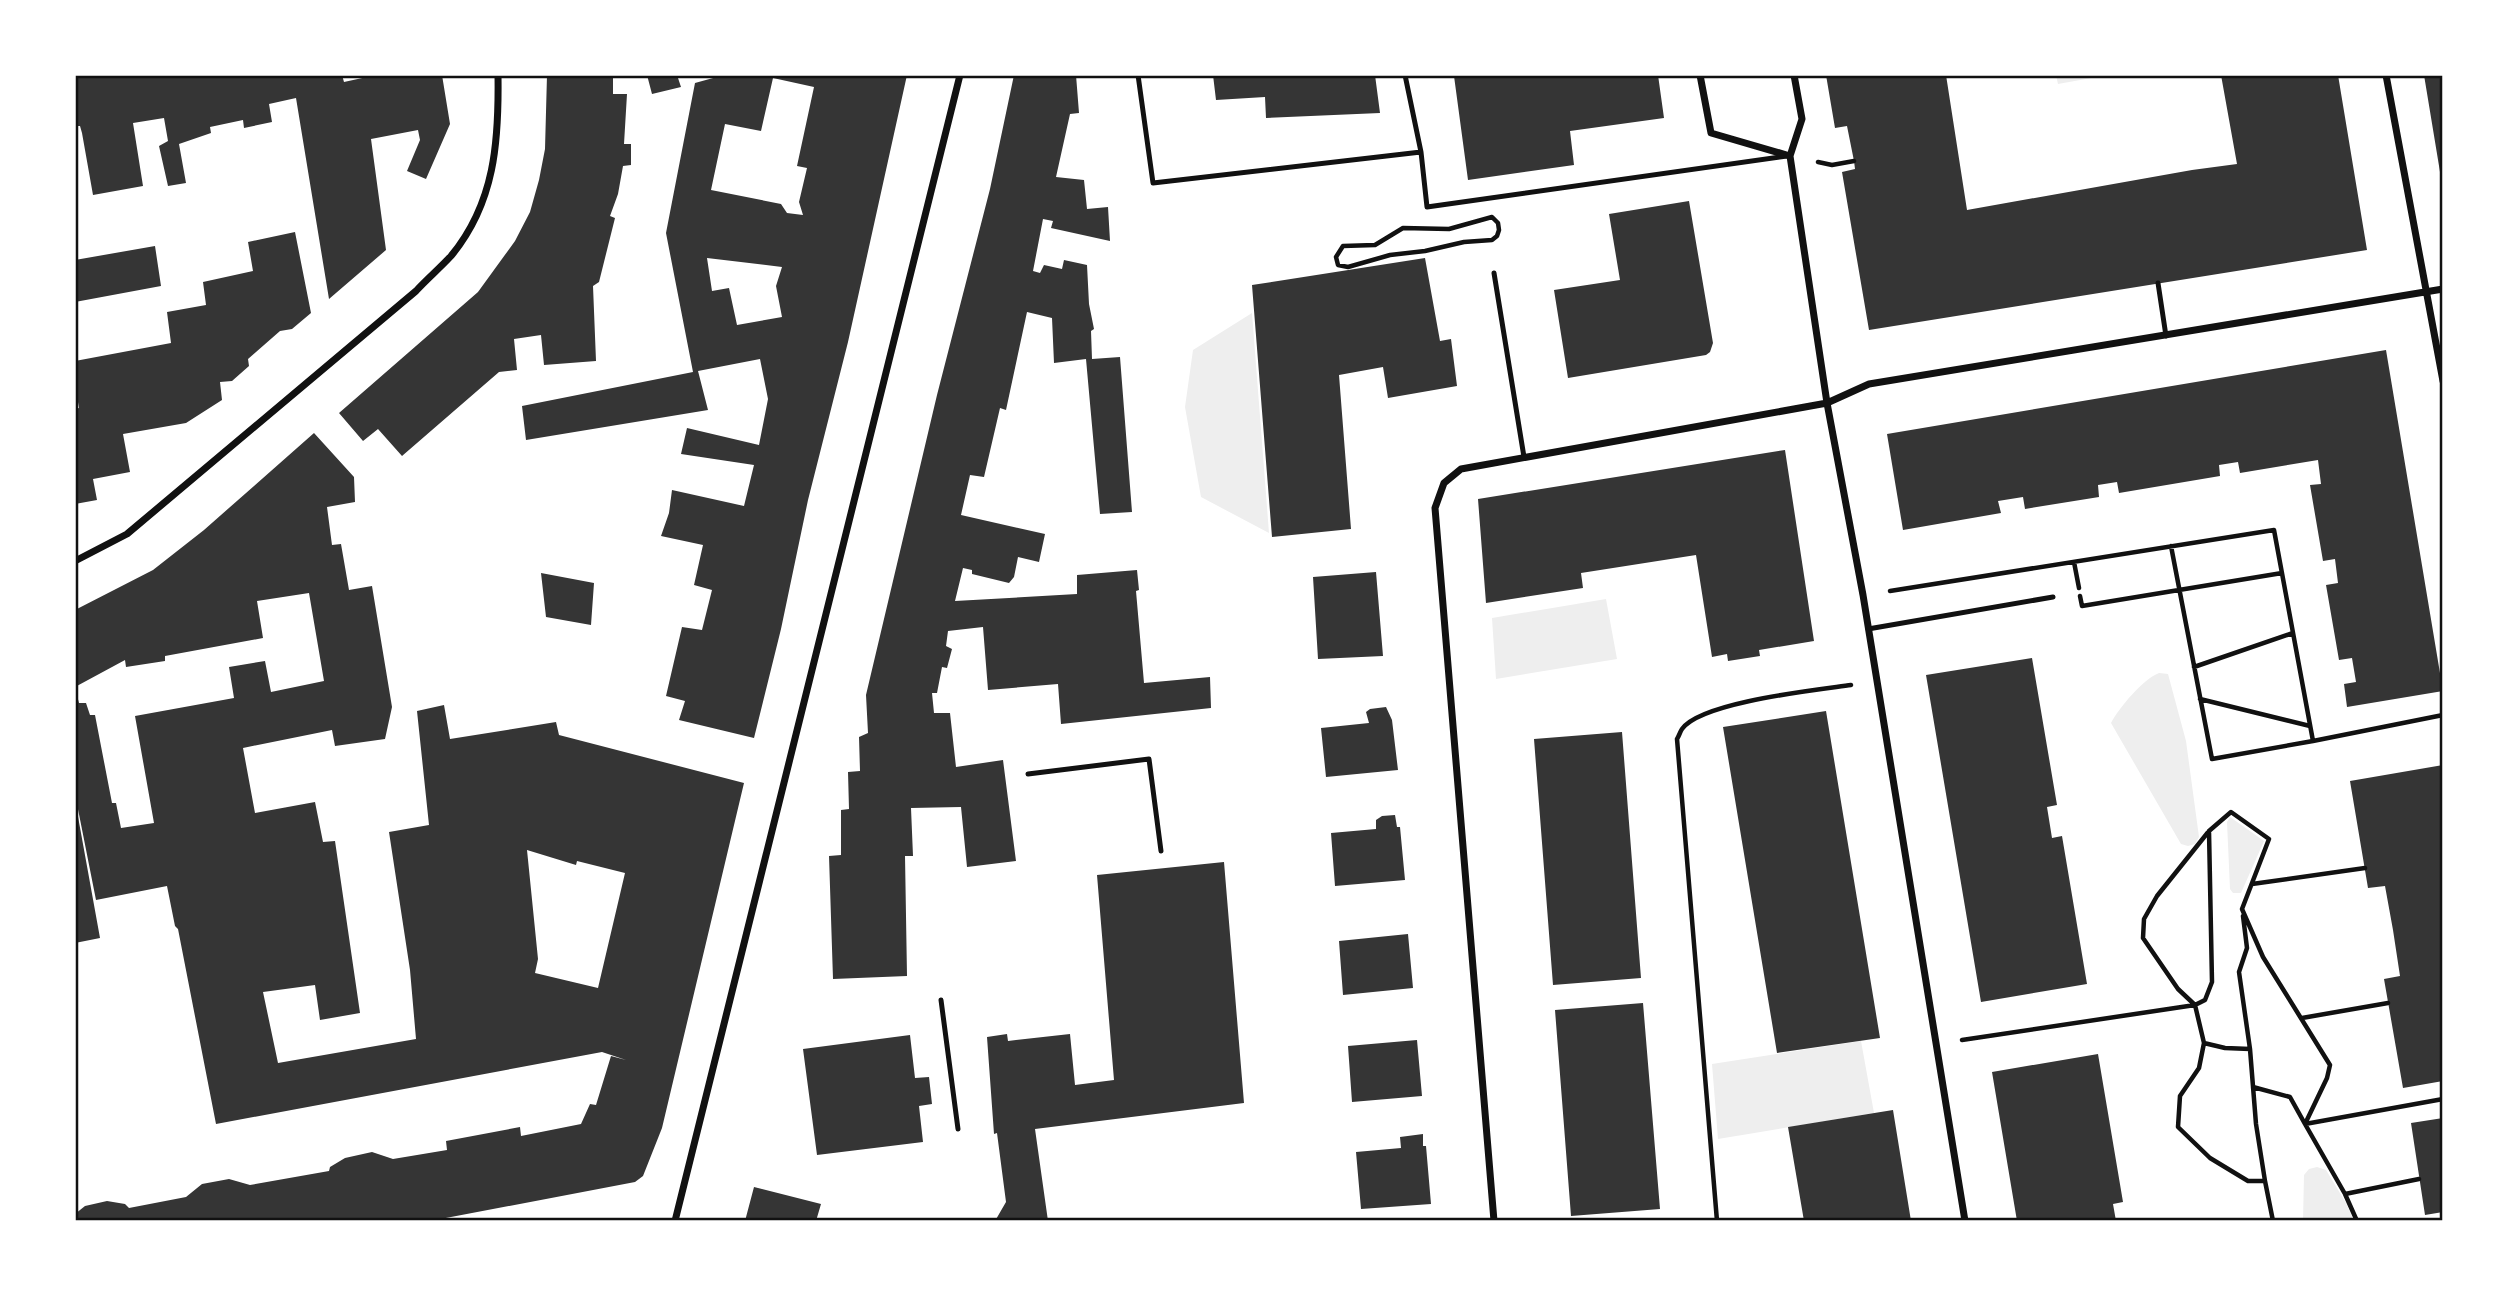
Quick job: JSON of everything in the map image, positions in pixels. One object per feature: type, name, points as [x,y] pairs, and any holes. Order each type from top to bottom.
[{"type":"street","points":[[75,561],[127,534],[416,291],[451,256],[477,217],[494,165],[498,75]]},
{"type":"street","points":[[675,1221],[960,75]]},
{"type":"street","points":[[1700,75],[1711,133],[1790,156]]},
{"type":"street","points":[[1794,75],[1802,119],[1790,156],[1827,403],[1863,595],[1965,1221]]},
{"type":"street","points":[[2386,75],[2443,381]]},
{"type":"street","points":[[1494,1221],[1435,508],[1444,482],[1461,468],[1827,403],[1869,384],[2443,289]]},
{"type":"lane","points":[[1138,75],[1153,183],[1420,152]]},
{"type":"lane","points":[[1405,75],[1420,152],[1427,207],[1790,156]]},
{"type":"lane","points":[[1494,273],[1524,457]]},
{"type":"lane","points":[[2158,283],[2166,336]]},
{"type":"lane","points":[[1868,629],[2053,597]]},
{"type":"lane","points":[[1028,774],[1149,759],[1161,850]]},
{"type":"lane","points":[[941,1000],[958,1129]]},
{"type":"path","points":[[1790,156],[1832,165],[1854,161]]},
{"type":"path","points":[[1492,217],[1498,223],[1497,236],[1492,240],[1390,255],[1348,267],[1338,265],[1336,257],[1343,246],[1375,245],[1403,228],[1449,229],[1492,217]]},
{"type":"path","points":[[1863,595],[2274,530],[2313,741]]},
{"type":"path","points":[[2171,546],[2212,759],[2443,715]]},
{"type":"path","points":[[2074,562],[2082,606],[2282,573]]},
{"type":"path","points":[[2194,667],[2293,633]]},
{"type":"path","points":[[1717,1221],[1678,739],[1683,727],[1732,704],[1877,681]]},
{"type":"path","points":[[2200,699],[2310,726]]},
{"type":"path","points":[[2265,1181],[2248,1181],[2210,1158],[2178,1127],[2180,1096],[2199,1068],[2204,1043],[2195,1005],[2178,989],[2143,938],[2144,919],[2157,896],[2209,831],[2231,812],[2269,839],[2242,909],[2246,948],[2239,972],[2265,1181],[2273,1221]]},
{"type":"path","points":[[1935,1045],[2195,1005],[2205,1000],[2212,982],[2209,831]]},
{"type":"path","points":[[2252,884],[2365,867]]},
{"type":"path","points":[[2242,909],[2263,957],[2330,1065],[2327,1078],[2305,1125]]},
{"type":"path","points":[[2302,1018],[2388,1003]]},
{"type":"path","points":[[2204,1043],[2225,1048],[2250,1049]]},
{"type":"path","points":[[2253,1087],[2290,1097],[2345,1194],[2357,1221]]},
{"type":"path","points":[[2305,1125],[2443,1099]]},
{"type":"path","points":[[2345,1194],[2419,1178]]},
{"type":"shaded area","points":[[2056,75],[2108,75],[2058,84]]},
{"type":"shaded area","points":[[1252,313],[1269,533],[1201,497],[1185,407],[1193,350]]},
{"type":"shaded area","points":[[1606,599],[1617,659],[1496,679],[1492,618]]},
{"type":"shaded area","points":[[2159,673],[2168,674],[2186,741],[2199,837],[2195,844],[2188,846],[2181,844],[2111,723],[2132,695]]},
{"type":"shaded area","points":[[2230,817],[2264,841],[2241,893],[2233,893],[2230,889],[2227,822]]},
{"type":"shaded area","points":[[1861,1041],[1874,1113],[1718,1139],[1712,1064]]},
{"type":"shaded area","points":[[2317,1167],[2326,1170],[2354,1221],[2303,1221],[2304,1175],[2309,1169]]},
{"type":"building","points":[[75,75],[342,75],[344,82],[376,75],[442,75],[450,124],[426,179],[407,171],[420,140],[418,130],[371,139],[386,250],[329,299],[296,98],[269,104],[272,122],[244,128],[243,120],[210,127],[211,133],[179,144],[186,183],[168,186],[159,146],[168,141],[164,118],[133,123],[143,186],[93,195],[82,133],[80,126],[75,126]]},
{"type":"building","points":[[547,75],[613,75],[613,94],[627,94],[624,144],[631,144],[631,165],[623,166],[618,194],[610,216],[615,218],[599,282],[593,286],[596,361],[544,365],[541,335],[514,339],[517,370],[499,372],[402,456],[378,429],[363,441],[339,413],[478,292],[515,241],[530,212],[545,149]]},
{"type":"building","points":[[647,75],[677,75],[681,87],[652,94]]},
{"type":"building","points":[[724,75],[907,75],[848,342],[808,500],[781,629],[754,738],[679,720],[685,701],[666,696],[682,627],[702,630],[712,590],[694,585],[703,545],[661,536],[669,513],[672,490],[744,506],[754,465],[681,454],[687,428],[759,445],[768,399],[760,359],[698,371],[708,410],[526,440],[522,406],[693,372],[666,233],[695,83]],"holes":[[[773,78],[814,87],[797,166],[807,168],[799,202],[803,215],[787,213],[781,204],[711,190],[725,124],[761,131]],[[707,258],[782,267],[776,286],[782,317],[737,325],[729,288],[712,291]]]},
{"type":"building","points":[[1014,75],[1076,75],[1079,113],[1070,114],[1056,177],[1084,180],[1087,209],[1108,207],[1110,241],[1051,228],[1053,221],[1043,219],[1033,271],[1040,273],[1044,265],[1062,269],[1064,260],[1087,265],[1089,304],[1094,329],[1091,331],[1092,359],[1120,357],[1132,512],[1100,514],[1086,359],[1054,363],[1052,318],[1027,312],[1006,410],[1000,408],[984,477],[970,475],[961,515],[1045,534],[1039,562],[1018,557],[1014,577],[1009,583],[972,574],[972,570],[963,568],[955,601],[1077,594],[1077,575],[1137,570],[1139,590],[1136,591],[1144,683],[1210,677],[1211,708],[1061,724],[1058,684],[988,690],[983,627],[948,631],[946,646],[952,649],[947,668],[942,667],[937,693],[932,693],[934,713],[950,713],[956,767],[1003,760],[1016,861],[967,867],[961,807],[911,808],[913,856],[905,856],[907,976],[833,979],[829,856],[841,855],[841,810],[849,809],[848,772],[860,771],[859,737],[868,733],[866,695],[937,395],[990,189]]},
{"type":"building","points":[[1213,75],[1375,75],[1380,113],[1266,118],[1265,97],[1216,100]]},
{"type":"building","points":[[1658,75],[1664,118],[1570,131],[1574,165],[1468,180],[1454,76]]},
{"type":"building","points":[[1826,75],[1946,75],[1967,210],[2237,164],[2221,75],[2338,75],[2367,250],[1869,330],[1842,172],[1855,169],[1854,161],[1847,126],[1835,128]]},
{"type":"building","points":[[2424,75],[2443,75],[2441,178]]},
{"type":"building","points":[[1689,201],[1713,343],[1710,352],[1706,355],[1568,378],[1554,290],[1620,280],[1609,214]]},
{"type":"building","points":[[295,232],[311,313],[292,329],[280,331],[248,359],[249,366],[232,381],[220,382],[222,400],[186,423],[123,434],[130,472],[93,479],[97,500],[75,504],[75,409],[79,408],[75,361],[171,343],[167,312],[206,305],[203,282],[253,271],[248,242]]},
{"type":"building","points":[[155,246],[161,286],[75,302],[75,260]]},
{"type":"building","points":[[1425,258],[1440,341],[1451,339],[1457,386],[1388,398],[1383,367],[1339,375],[1351,529],[1272,537],[1252,285]]},
{"type":"building","points":[[2386,350],[2443,691],[2347,707],[2344,684],[2356,682],[2352,658],[2339,660],[2326,585],[2338,583],[2335,559],[2323,561],[2310,485],[2321,484],[2318,460],[2240,473],[2238,462],[2219,465],[2220,476],[2119,493],[2117,482],[2098,485],[2099,497],[2025,509],[2023,497],[1998,501],[2001,513],[1903,530],[1887,434]]},
{"type":"building","points":[[314,433],[354,477],[355,502],[327,507],[332,545],[341,544],[349,590],[372,586],[392,707],[385,739],[335,746],[332,730],[243,748],[255,813],[315,802],[323,842],[335,841],[360,1013],[320,1020],[315,985],[263,992],[278,1063],[416,1039],[410,970],[389,832],[429,825],[417,711],[444,705],[450,739],[556,722],[559,735],[744,783],[662,1128],[643,1176],[635,1182],[430,1221],[75,1221],[75,1214],[85,1206],[107,1201],[125,1204],[129,1208],[186,1197],[202,1184],[229,1179],[250,1185],[329,1171],[330,1167],[345,1158],[372,1152],[393,1159],[447,1150],[446,1141],[520,1127],[521,1136],[581,1124],[590,1104],[596,1105],[611,1056],[626,1060],[602,1052],[216,1124],[178,929],[175,926],[167,886],[96,900],[75,794],[75,688],[79,703],[86,703],[90,715],[95,715],[112,803],[116,803],[121,828],[154,823],[135,716],[234,698],[229,667],[265,661],[271,692],[324,681],[309,593],[257,601],[263,638],[165,656],[165,661],[126,667],[125,660],[75,687],[75,610],[153,570],[204,530]],"holes":[[[527,850],[576,865],[577,861],[625,873],[598,988],[535,973],[538,959]]]},
{"type":"building","points":[[1785,450],[1814,641],[1759,650],[1760,656],[1728,661],[1727,654],[1712,657],[1696,555],[1581,573],[1583,588],[1486,603],[1478,499]]},
{"type":"building","points":[[1376,572],[1383,656],[1318,659],[1313,577]]},
{"type":"building","points":[[541,573],[594,583],[591,625],[546,617]]},
{"type":"building","points":[[2032,658],[2057,805],[2047,807],[2052,838],[2062,836],[2087,984],[1981,1002],[1926,675]]},
{"type":"building","points":[[1386,707],[1392,720],[1398,770],[1326,777],[1321,728],[1369,723],[1366,712]]},
{"type":"building","points":[[1826,711],[1880,1038],[1777,1053],[1723,727]]},
{"type":"building","points":[[1622,732],[1641,978],[1553,985],[1534,739]]},
{"type":"building","points":[[2443,765],[2443,1081],[2403,1088],[2384,979],[2400,976],[2393,930],[2385,886],[2368,888],[2350,781]]},
{"type":"building","points":[[77,811],[100,938],[75,943],[75,812]]},
{"type":"building","points":[[1395,815],[1397,827],[1400,827],[1405,880],[1335,886],[1331,833],[1376,829],[1376,820],[1382,816]]},
{"type":"building","points":[[1224,862],[1244,1103],[1035,1129],[1048,1221],[995,1221],[1006,1202],[997,1133],[994,1134],[987,1037],[1007,1034],[1008,1041],[1070,1034],[1075,1085],[1114,1080],[1097,875]]},
{"type":"building","points":[[1408,934],[1413,988],[1343,995],[1339,941]]},
{"type":"building","points":[[1643,1003],[1660,1209],[1571,1216],[1555,1010]]},
{"type":"building","points":[[910,1035],[915,1078],[929,1077],[932,1104],[919,1106],[923,1142],[817,1155],[803,1049]]},
{"type":"building","points":[[1417,1040],[1422,1096],[1352,1102],[1348,1046]]},
{"type":"building","points":[[2098,1054],[2123,1202],[2113,1204],[2116,1221],[2017,1221],[1992,1072]]},
{"type":"building","points":[[1893,1110],[1911,1221],[1804,1221],[1788,1127]]},
{"type":"building","points":[[2443,1118],[2443,1212],[2425,1215],[2411,1123]]},
{"type":"building","points":[[1423,1134],[1431,1204],[1361,1209],[1356,1152],[1401,1148],[1400,1137]]},
{"type":"building","points":[[754,1187],[821,1204],[816,1221],[745,1221]]}]
